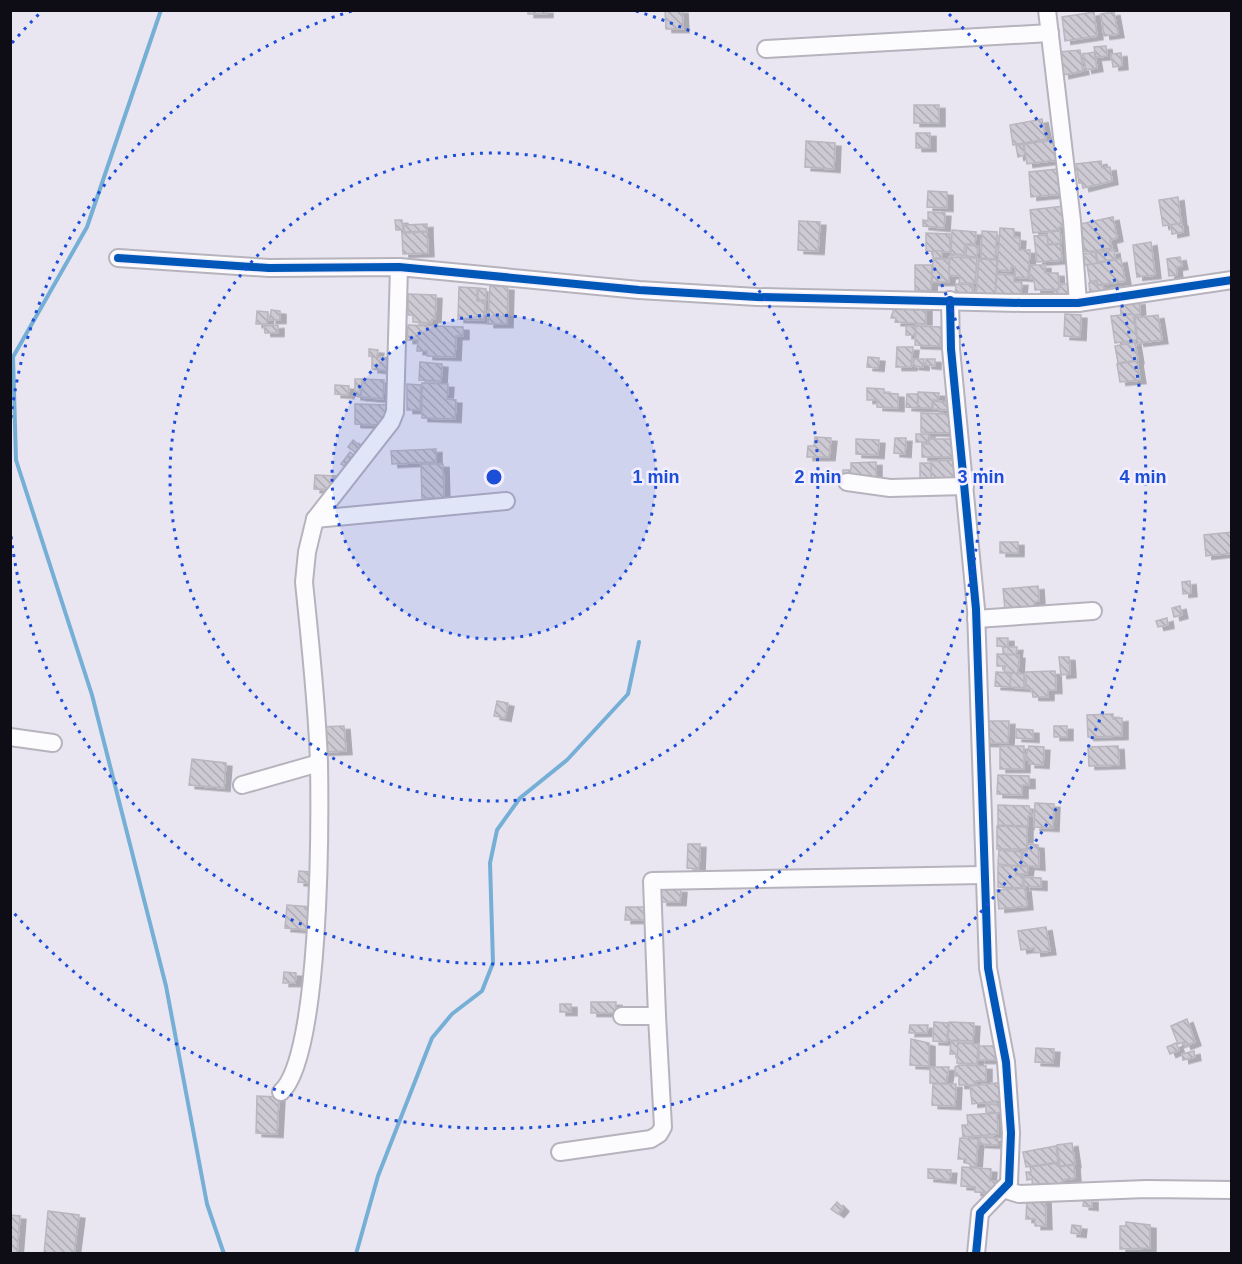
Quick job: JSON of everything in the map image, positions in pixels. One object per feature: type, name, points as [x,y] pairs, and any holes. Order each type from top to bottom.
[{"type":"street","points":[[1047,10],[1078,303]]},
{"type":"street","points":[[766,49],[1050,33]]},
{"type":"street","points":[[118,258],[269,268],[399,267],[639,290],[745,297],[1078,303],[1232,280]]},
{"type":"street","points":[[281,1092],[294,1077],[304,1035],[314,974],[319,763],[304,582],[307,552],[315,519],[391,422],[395,412],[399,267]]},
{"type":"street","points":[[950,300],[951,349],[976,619],[983,875],[988,968],[996,1017],[1005,1050],[1011,1133],[1009,1183],[980,1213],[976,1254]]},
{"type":"street","points":[[847,482],[890,488],[965,486]]},
{"type":"street","points":[[315,519],[506,501]]},
{"type":"street","points":[[976,619],[1093,611]]},
{"type":"street","points":[[10,736],[53,742]]},
{"type":"street","points":[[242,785],[319,763]]},
{"type":"street","points":[[560,1152],[651,1139],[659,1134],[663,1126],[652,881],[983,875]]},
{"type":"street","points":[[622,1016],[657,1016]]},
{"type":"street","points":[[1003,1189],[1019,1194],[1146,1189],[1232,1190]]},
{"type":"building","points":[[528,10],[547,10],[547,14],[528,14]]},
{"type":"building","points":[[665,10],[682,10],[683,29],[666,29]]},
{"type":"building","points":[[1094,12],[1097,36],[1065,41],[1062,17]]},
{"type":"building","points":[[1114,12],[1118,34],[1104,36],[1101,14]]},
{"type":"building","points":[[1106,46],[1107,56],[1096,57],[1094,47]]},
{"type":"building","points":[[1080,50],[1083,71],[1063,75],[1060,52]]},
{"type":"building","points":[[1094,52],[1097,68],[1086,70],[1083,54]]},
{"type":"building","points":[[1121,53],[1122,66],[1113,67],[1111,54]]},
{"type":"building","points":[[914,105],[939,105],[939,123],[914,123]]},
{"type":"building","points":[[1042,119],[1046,139],[1013,145],[1010,125]]},
{"type":"building","points":[[916,133],[930,133],[930,148],[916,148]]},
{"type":"building","points":[[1054,140],[1057,160],[1027,164],[1024,144]]},
{"type":"building","points":[[806,141],[835,143],[834,169],[805,167]]},
{"type":"building","points":[[1023,144],[1025,155],[1018,157],[1016,146]]},
{"type":"building","points":[[1101,161],[1102,168],[1110,167],[1112,181],[1083,188],[1082,183],[1079,183],[1076,164]]},
{"type":"building","points":[[1057,169],[1060,194],[1031,197],[1029,172]]},
{"type":"building","points":[[928,191],[947,192],[947,208],[927,207]]},
{"type":"building","points":[[1178,197],[1181,223],[1163,226],[1159,200]]},
{"type":"building","points":[[1064,206],[1067,226],[1059,227],[1059,230],[1033,233],[1030,210]]},
{"type":"building","points":[[928,212],[945,213],[944,228],[923,226],[923,220],[928,221]]},
{"type":"building","points":[[1113,217],[1117,238],[1110,240],[1112,248],[1085,252],[1080,224]]},
{"type":"building","points":[[395,220],[402,220],[403,230],[396,230]]},
{"type":"building","points":[[799,221],[820,222],[818,251],[798,250]]},
{"type":"building","points":[[1182,223],[1183,232],[1172,234],[1171,225]]},
{"type":"building","points":[[427,224],[427,231],[404,232],[404,225]]},
{"type":"building","points":[[1000,228],[1014,229],[1014,237],[1020,238],[1019,250],[1030,250],[1028,278],[1015,277],[1015,267],[1011,267],[1011,271],[997,270]]},
{"type":"building","points":[[952,230],[976,232],[975,244],[965,244],[964,255],[951,254]]},
{"type":"building","points":[[982,231],[997,232],[995,259],[981,258]]},
{"type":"building","points":[[1060,231],[1061,243],[1048,244],[1047,232]]},
{"type":"building","points":[[427,232],[428,253],[403,254],[402,233]]},
{"type":"building","points":[[926,233],[950,234],[950,252],[926,251]]},
{"type":"building","points":[[1047,235],[1048,245],[1060,244],[1062,260],[1037,262],[1034,236]]},
{"type":"building","points":[[1151,242],[1155,275],[1137,277],[1133,245]]},
{"type":"building","points":[[967,245],[978,246],[977,257],[966,256]]},
{"type":"building","points":[[1114,250],[1115,259],[1098,262],[1096,253]]},
{"type":"building","points":[[933,251],[942,251],[942,258],[933,258]]},
{"type":"building","points":[[1095,252],[1097,263],[1085,265],[1083,254]]},
{"type":"building","points":[[950,257],[977,258],[975,283],[959,283],[960,276],[949,275]]},
{"type":"building","points":[[1180,257],[1182,266],[1176,267],[1177,275],[1169,276],[1167,259]]},
{"type":"building","points":[[933,259],[949,259],[949,282],[932,282]]},
{"type":"building","points":[[979,259],[997,260],[995,299],[976,298]]},
{"type":"building","points":[[1121,259],[1125,281],[1098,285],[1097,280],[1090,282],[1087,265]]},
{"type":"building","points":[[915,265],[932,265],[931,291],[915,290]]},
{"type":"building","points":[[1030,265],[1045,265],[1045,273],[1058,273],[1059,289],[1035,290],[1034,279],[1030,279]]},
{"type":"building","points":[[997,274],[1014,275],[1014,282],[1022,282],[1020,299],[995,297]]},
{"type":"building","points":[[1097,282],[1097,286],[1103,285],[1104,292],[1090,294],[1089,283]]},
{"type":"building","points":[[1073,283],[1074,294],[1054,296],[1054,290],[1059,290],[1059,285]]},
{"type":"building","points":[[956,284],[973,285],[972,297],[955,296]]},
{"type":"building","points":[[490,286],[508,287],[507,324],[488,324]]},
{"type":"building","points":[[459,287],[477,288],[477,301],[485,301],[484,320],[458,319]]},
{"type":"building","points":[[478,288],[486,289],[486,300],[478,300]]},
{"type":"building","points":[[408,294],[436,295],[435,319],[432,319],[431,323],[413,322],[413,315],[408,315]]},
{"type":"building","points":[[1139,301],[1140,315],[1121,314],[1120,303]]},
{"type":"building","points":[[895,305],[926,306],[926,324],[895,322],[896,318],[891,318]]},
{"type":"building","points":[[271,310],[280,311],[280,320],[270,320]]},
{"type":"building","points":[[257,311],[268,312],[267,324],[256,324]]},
{"type":"building","points":[[1065,314],[1081,315],[1080,337],[1064,336]]},
{"type":"building","points":[[1133,314],[1137,340],[1115,343],[1111,316]]},
{"type":"building","points":[[1158,315],[1162,340],[1138,343],[1135,318]]},
{"type":"building","points":[[278,325],[278,333],[265,333],[264,326]]},
{"type":"building","points":[[408,325],[463,327],[463,336],[456,336],[455,357],[427,356],[427,351],[417,351],[418,340],[407,340]]},
{"type":"building","points":[[906,326],[915,326],[915,335],[906,335]]},
{"type":"building","points":[[916,326],[941,327],[941,333],[948,333],[947,340],[940,339],[940,346],[915,345]]},
{"type":"building","points":[[1135,342],[1138,360],[1118,363],[1115,346]]},
{"type":"building","points":[[897,347],[913,347],[911,367],[896,367]]},
{"type":"building","points":[[369,349],[378,350],[377,357],[369,356]]},
{"type":"building","points":[[372,357],[392,358],[391,371],[372,369]]},
{"type":"building","points":[[868,357],[879,358],[878,368],[867,367]]},
{"type":"building","points":[[914,359],[924,359],[923,367],[913,366]]},
{"type":"building","points":[[926,359],[935,359],[935,366],[926,365]]},
{"type":"building","points":[[1137,361],[1140,380],[1120,382],[1117,364]]},
{"type":"building","points":[[420,362],[442,364],[441,381],[419,380]]},
{"type":"building","points":[[355,379],[362,379],[361,397],[355,396]]},
{"type":"building","points":[[362,379],[384,380],[383,399],[361,397]]},
{"type":"building","points":[[422,383],[448,384],[447,399],[456,400],[455,419],[422,418]]},
{"type":"building","points":[[407,384],[421,385],[420,410],[407,410]]},
{"type":"building","points":[[335,385],[349,386],[348,395],[335,394]]},
{"type":"building","points":[[867,388],[884,389],[884,393],[898,394],[898,408],[877,407],[877,400],[867,400]]},
{"type":"building","points":[[918,392],[939,393],[938,400],[932,400],[932,408],[918,408]]},
{"type":"building","points":[[907,394],[918,394],[917,408],[906,407]]},
{"type":"building","points":[[946,398],[954,398],[953,410],[933,409],[933,401],[946,402]]},
{"type":"building","points":[[355,404],[390,405],[389,417],[383,417],[383,425],[355,424]]},
{"type":"building","points":[[921,413],[951,414],[951,433],[921,432]]},
{"type":"building","points":[[916,434],[929,434],[928,442],[916,442]]},
{"type":"building","points":[[815,437],[831,438],[829,457],[807,457],[808,446],[814,446]]},
{"type":"building","points":[[895,438],[906,438],[905,454],[894,453]]},
{"type":"building","points":[[856,439],[879,440],[878,455],[856,454]]},
{"type":"building","points":[[929,439],[954,439],[954,457],[922,457],[922,444],[929,444]]},
{"type":"building","points":[[353,440],[364,449],[359,455],[348,447]]},
{"type":"building","points":[[436,449],[436,462],[392,464],[391,451]]},
{"type":"building","points":[[350,452],[358,458],[350,470],[341,464]]},
{"type":"building","points":[[958,460],[958,480],[931,480],[931,461]]},
{"type":"building","points":[[876,462],[876,480],[843,480],[843,470],[851,470],[851,463]]},
{"type":"building","points":[[920,463],[931,463],[931,480],[920,480]]},
{"type":"building","points":[[421,464],[443,464],[444,498],[422,498]]},
{"type":"building","points":[[315,475],[337,476],[336,490],[314,489]]},
{"type":"building","points":[[1232,532],[1232,553],[1206,556],[1204,535]]},
{"type":"building","points":[[1000,542],[1018,542],[1018,553],[1000,553]]},
{"type":"building","points":[[1190,581],[1191,593],[1183,594],[1182,582]]},
{"type":"building","points":[[1038,586],[1039,601],[1034,602],[1034,607],[1005,610],[1003,589]]},
{"type":"building","points":[[1180,606],[1182,615],[1174,617],[1172,608]]},
{"type":"building","points":[[1167,618],[1168,625],[1158,627],[1156,621]]},
{"type":"building","points":[[997,638],[1008,638],[1008,647],[997,646]]},
{"type":"building","points":[[1003,647],[1017,647],[1016,655],[1003,654]]},
{"type":"building","points":[[997,654],[1019,655],[1018,673],[1004,672],[1005,666],[997,666]]},
{"type":"building","points":[[1059,657],[1069,657],[1070,674],[1061,675]]},
{"type":"building","points":[[1055,671],[1056,690],[1048,690],[1048,697],[1033,697],[1032,689],[1026,689],[1026,672]]},
{"type":"building","points":[[996,672],[1011,673],[1010,687],[995,686]]},
{"type":"building","points":[[1011,673],[1024,674],[1024,688],[1010,687]]},
{"type":"building","points":[[497,701],[508,703],[505,718],[494,716]]},
{"type":"building","points":[[1113,714],[1113,719],[1122,718],[1122,736],[1088,737],[1087,715]]},
{"type":"building","points":[[985,721],[1009,721],[1008,743],[984,743]]},
{"type":"building","points":[[344,726],[346,751],[320,752],[319,727]]},
{"type":"building","points":[[1054,726],[1067,726],[1067,737],[1054,737]]},
{"type":"building","points":[[1016,729],[1033,730],[1033,739],[1016,738]]},
{"type":"building","points":[[1000,746],[1024,746],[1024,769],[1000,769]]},
{"type":"building","points":[[1029,746],[1044,747],[1043,765],[1029,764],[1029,760],[1025,760]]},
{"type":"building","points":[[1118,746],[1119,765],[1089,766],[1088,747]]},
{"type":"building","points":[[192,759],[226,763],[224,788],[189,785]]},
{"type":"building","points":[[998,775],[1029,776],[1029,785],[1022,785],[1022,795],[997,794]]},
{"type":"building","points":[[1035,803],[1054,804],[1053,828],[1034,827]]},
{"type":"building","points":[[998,805],[1029,806],[1032,816],[1028,816],[1028,826],[998,825]]},
{"type":"building","points":[[997,826],[1027,827],[1027,849],[997,849]]},
{"type":"building","points":[[688,844],[700,844],[699,869],[687,868]]},
{"type":"building","points":[[1028,844],[1038,845],[1039,867],[1022,865],[1023,851],[1027,851]]},
{"type":"building","points":[[999,850],[1021,852],[1021,866],[998,864]]},
{"type":"building","points":[[998,866],[1017,866],[1016,875],[1023,875],[1022,888],[998,887]]},
{"type":"building","points":[[1017,866],[1028,867],[1027,874],[1017,874]]},
{"type":"building","points":[[299,871],[310,872],[309,883],[298,882]]},
{"type":"building","points":[[1024,877],[1041,878],[1041,887],[1024,886]]},
{"type":"building","points":[[1025,888],[1027,906],[999,909],[997,890]]},
{"type":"building","points":[[661,889],[681,889],[680,902],[661,902]]},
{"type":"building","points":[[287,905],[312,907],[310,930],[285,928]]},
{"type":"building","points":[[626,907],[645,907],[645,920],[625,920]]},
{"type":"building","points":[[1046,927],[1050,951],[1035,953],[1034,948],[1021,950],[1018,931]]},
{"type":"building","points":[[284,972],[296,973],[295,983],[283,983]]},
{"type":"building","points":[[591,1002],[616,1002],[616,1013],[591,1013]]},
{"type":"building","points":[[560,1004],[571,1004],[571,1012],[560,1012]]},
{"type":"building","points":[[1187,1019],[1195,1042],[1185,1046],[1184,1042],[1178,1044],[1171,1026]]},
{"type":"building","points":[[934,1022],[948,1023],[947,1042],[933,1041]]},
{"type":"building","points":[[949,1022],[974,1023],[973,1041],[948,1040]]},
{"type":"building","points":[[910,1025],[928,1025],[927,1033],[909,1033]]},
{"type":"building","points":[[911,1039],[929,1043],[929,1066],[910,1065]]},
{"type":"building","points":[[951,1041],[958,1041],[958,1054],[950,1054]]},
{"type":"building","points":[[958,1043],[978,1044],[977,1064],[957,1063]]},
{"type":"building","points":[[1176,1043],[1179,1050],[1170,1054],[1167,1047]]},
{"type":"building","points":[[979,1046],[1003,1046],[1003,1060],[979,1060]]},
{"type":"building","points":[[1036,1048],[1054,1049],[1053,1063],[1035,1062]]},
{"type":"building","points":[[1194,1051],[1195,1057],[1183,1060],[1182,1054]]},
{"type":"building","points":[[959,1065],[986,1066],[986,1081],[976,1081],[976,1085],[959,1085],[959,1076],[955,1076],[955,1067]]},
{"type":"building","points":[[930,1067],[949,1067],[946,1083],[930,1083]]},
{"type":"building","points":[[1005,1082],[1007,1100],[972,1104],[970,1086]]},
{"type":"building","points":[[933,1084],[956,1084],[955,1106],[932,1105]]},
{"type":"building","points":[[257,1096],[279,1097],[277,1134],[256,1133]]},
{"type":"building","points":[[986,1104],[1003,1105],[1003,1113],[986,1112]]},
{"type":"building","points":[[997,1113],[998,1134],[963,1137],[962,1125],[968,1125],[967,1115]]},
{"type":"building","points":[[980,1137],[998,1138],[998,1145],[979,1144]]},
{"type":"building","points":[[960,1138],[978,1139],[976,1167],[966,1163],[966,1159],[958,1159]]},
{"type":"building","points":[[1072,1143],[1075,1164],[1060,1166],[1057,1145]]},
{"type":"building","points":[[1056,1146],[1058,1162],[1026,1167],[1023,1152]]},
{"type":"building","points":[[1059,1163],[1059,1167],[1074,1165],[1075,1178],[1062,1180],[1063,1186],[1033,1190],[1032,1179],[1027,1180],[1026,1172],[1031,1172],[1030,1167]]},
{"type":"building","points":[[962,1167],[991,1169],[990,1181],[998,1181],[997,1193],[975,1192],[975,1187],[961,1186]]},
{"type":"building","points":[[928,1169],[951,1170],[950,1180],[928,1178]]},
{"type":"building","points":[[1027,1196],[1045,1197],[1046,1226],[1035,1226],[1035,1219],[1026,1219]]},
{"type":"building","points":[[1084,1199],[1092,1199],[1092,1207],[1083,1206]]},
{"type":"building","points":[[837,1202],[843,1208],[838,1214],[831,1209]]},
{"type":"building","points":[[48,1211],[79,1215],[74,1254],[44,1254]]},
{"type":"building","points":[[10,1215],[20,1216],[17,1254],[10,1254]]},
{"type":"building","points":[[1126,1222],[1150,1225],[1150,1248],[1120,1249],[1120,1226],[1126,1226]]},
{"type":"building","points":[[1072,1225],[1081,1226],[1080,1234],[1071,1233]]},
{"type":"waterway","points":[[161,10],[87,227],[13,357],[16,460],[92,695],[166,986],[207,1204],[224,1254]]},
{"type":"waterway","points":[[356,1254],[378,1176],[432,1038],[452,1014],[482,991],[493,963],[490,863],[497,830],[520,798],[567,760],[628,694],[639,642]]},
{"type":"cycle path","points":[[118,258],[269,268],[399,267],[639,290],[757,297],[1022,303],[1078,303],[1232,280]]},
{"type":"cycle path","points":[[950,300],[951,349],[976,609],[988,968],[1006,1062],[1011,1133],[1009,1183],[980,1213],[976,1254]]}]
